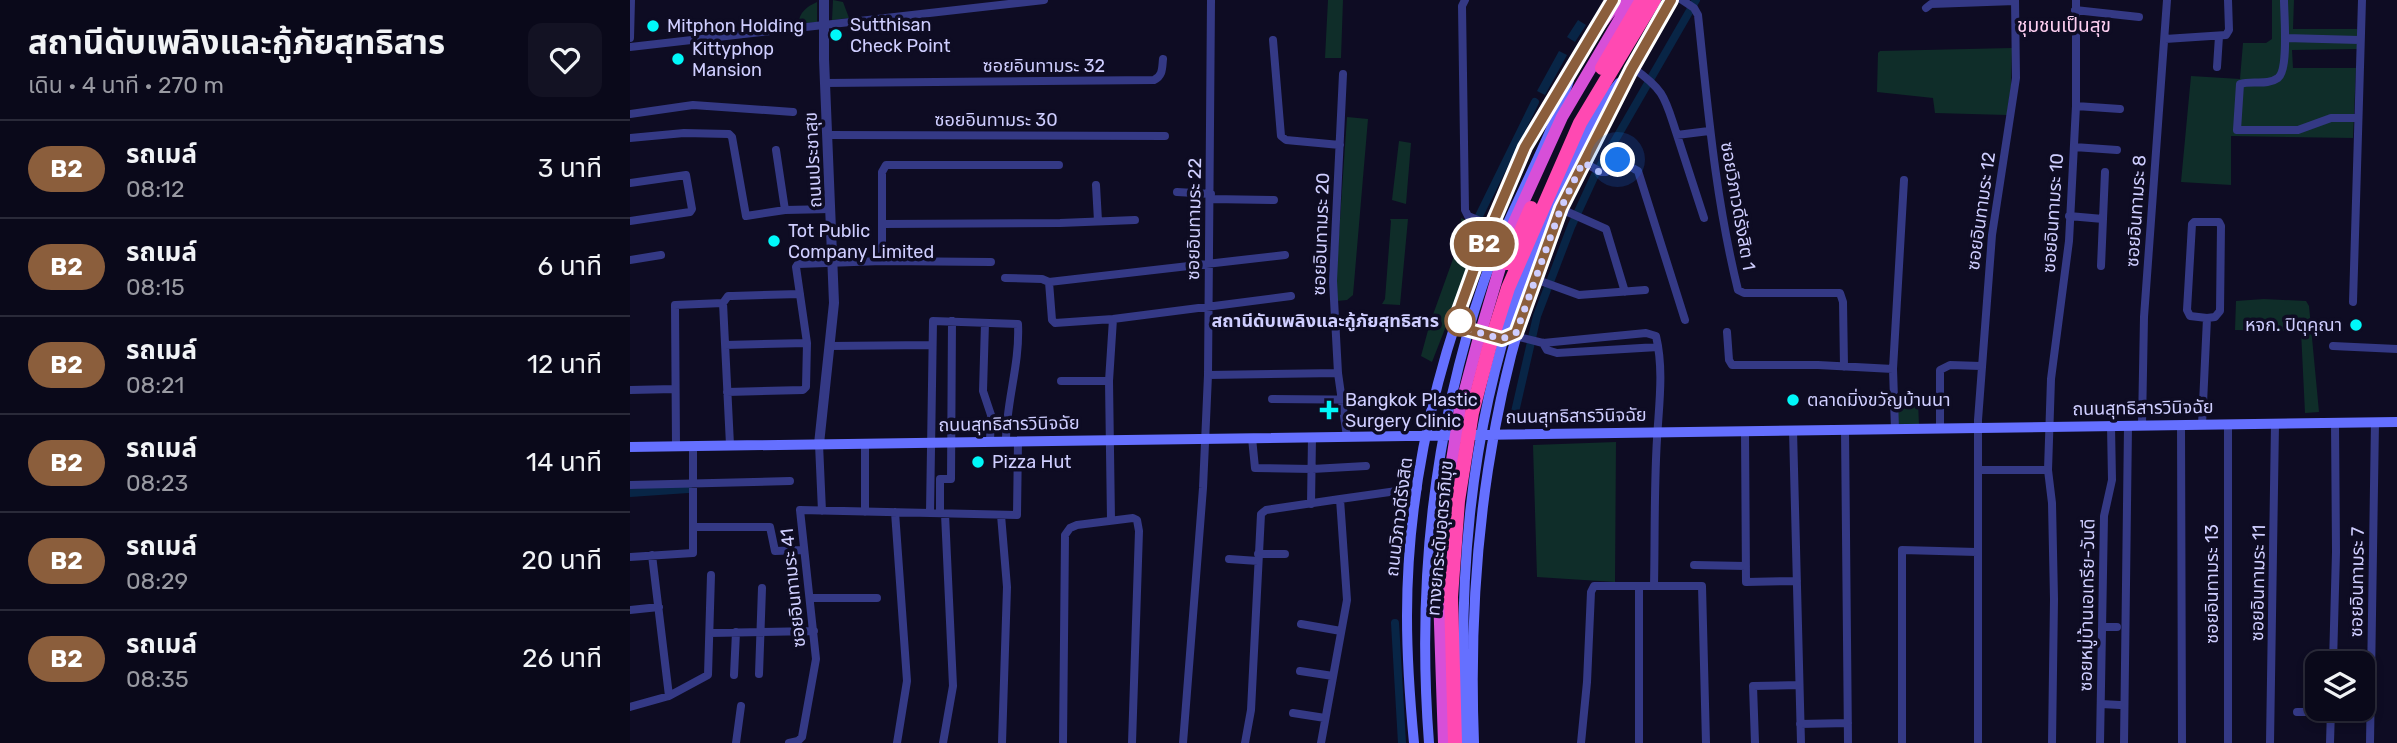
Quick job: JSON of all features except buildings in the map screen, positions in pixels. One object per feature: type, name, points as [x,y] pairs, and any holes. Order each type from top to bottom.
[{"type":"highway","points":[[1588,41],[1619,0]]},
{"type":"highway","points":[[1445,743],[1439,594],[1447,499],[1460,409],[1510,225],[1562,117],[1631,0]]},
{"type":"highway","name":"ทางยกระดับอุตราภิมุข","points":[[1445,743],[1442,596],[1448,515],[1463,412],[1479,347],[1508,262],[1568,128],[1642,0]]},
{"type":"highway","points":[[1454,743],[1449,689],[1449,596],[1456,499],[1470,411],[1486,347],[1506,286],[1535,233],[1578,121],[1654,0]]},
{"type":"highway","name":"ทางยกระดับอุตราภิมุข","points":[[1454,743],[1451,597],[1458,501],[1472,413],[1489,348],[1530,232],[1580,124],[1654,0]]},
{"type":"main road","name":"ถนนวิภาวดีรังสิต","points":[[1413,743],[1407,614],[1411,541],[1426,435],[1444,358],[1479,255],[1525,147],[1613,0]]},
{"type":"main road","points":[[1444,358],[1447,381],[1454,388],[1484,394],[1495,390],[1507,373],[1527,338],[1539,281],[1561,208],[1588,165],[1632,69],[1671,0]]},
{"type":"main road","points":[[1429,743],[1425,689],[1425,594],[1433,498],[1448,409],[1485,279],[1561,107],[1574,64]]},
{"type":"main road","points":[[1466,743],[1462,596],[1470,500],[1484,412],[1535,233],[1609,95],[1632,69]]},
{"type":"main road","points":[[1457,316],[1466,329],[1502,339],[1527,338]]},
{"type":"main road","points":[[1474,743],[1472,639],[1479,543],[1507,373]]},
{"type":"main road","name":"ถนนสุทธิสารวินิจฉัย","points":[[630,447],[2397,422]]},
{"type":"main road","points":[[1417,492],[1427,479],[1444,469],[1468,471],[1477,478],[1485,497]]},
{"type":"main road","points":[[1411,541],[1434,531],[1462,533],[1479,543]]},
{"type":"street","points":[[630,38],[631,0]]},
{"type":"street","name":"ถนนประชาสุข","points":[[819,444],[834,303],[824,0]]},
{"type":"street","points":[[630,47],[1044,0]]},
{"type":"street","name":"ซอยอินทามระ 22","points":[[1183,743],[1209,375],[1211,0]]},
{"type":"street","points":[[1465,0],[1462,6],[1465,210],[1468,215],[1492,226]]},
{"type":"street","name":"ซอยวิภาวดีรังสิต 1","points":[[1682,0],[1694,8],[1698,15],[1716,184],[1738,290],[1744,293],[1840,293],[1843,302],[1844,367]]},
{"type":"street","name":"ซอยอินทามระ 8","points":[[2142,425],[2145,305],[2167,0]]},
{"type":"street","points":[[2165,39],[2226,35],[2229,30],[2228,0]]},
{"type":"street","points":[[2284,0],[2284,62],[2279,78],[2268,82],[2240,84],[2237,130],[2298,130],[2331,118],[2357,118]]},
{"type":"street","points":[[2353,302],[2362,0]]},
{"type":"street","points":[[1926,8],[1931,4],[2015,1]]},
{"type":"street","name":"ซอยอินทามระ 12","points":[[1978,743],[1977,552],[1981,366],[1992,235],[2016,78],[2015,1]]},
{"type":"street","points":[[2076,5],[2139,17]]},
{"type":"street","name":"ซอยอินทามระ 10","points":[[2052,743],[2054,599],[2052,503],[2048,470],[2051,379],[2067,264],[2076,106],[2076,5]]},
{"type":"street","points":[[2217,67],[2218,36]]},
{"type":"street","points":[[2285,38],[2360,40]]},
{"type":"street","points":[[1273,40],[1282,136],[1286,140],[1340,145]]},
{"type":"street","name":"ซอยอินทามระ 32","points":[[825,83],[1154,80],[1161,73],[1163,59]]},
{"type":"street","points":[[1632,69],[1663,93],[1704,218]]},
{"type":"street","name":"ซอยอินทามระ 20","points":[[1343,74],[1333,281],[1338,373],[1347,437]]},
{"type":"street","points":[[630,114],[693,105],[793,111]]},
{"type":"street","points":[[2076,106],[2120,109]]},
{"type":"street","points":[[1678,135],[1709,131]]},
{"type":"street","points":[[630,138],[684,133],[729,134],[732,136],[746,216],[785,210],[831,209]]},
{"type":"street","name":"ซอยอินทามระ 30","points":[[827,135],[1165,136]]},
{"type":"street","points":[[2074,147],[2117,150]]},
{"type":"street","points":[[776,150],[785,210]]},
{"type":"street","points":[[1588,165],[1601,173],[1609,171],[1618,160],[1638,171],[1685,320]]},
{"type":"street","points":[[882,261],[881,172],[886,165],[1059,165]]},
{"type":"street","points":[[2101,267],[2105,172]]},
{"type":"street","points":[[630,183],[686,176],[692,209],[690,212],[630,220]]},
{"type":"street","points":[[1895,429],[1893,369],[1905,180]]},
{"type":"street","points":[[1096,185],[1098,221]]},
{"type":"street","points":[[1177,192],[1211,197],[1274,200]]},
{"type":"street","points":[[1561,208],[1606,229],[1625,292]]},
{"type":"street","points":[[2069,216],[2103,219]]},
{"type":"street","points":[[883,224],[1135,220]]},
{"type":"street","points":[[2194,222],[2219,222],[2221,226],[2220,311],[2215,317],[2207,318],[2190,316],[2187,313],[2194,222]]},
{"type":"street","points":[[630,260],[661,255]]},
{"type":"street","points":[[1005,278],[1042,279],[1049,282],[1285,255]]},
{"type":"street","points":[[727,392],[805,389],[807,343],[796,267],[798,264],[882,261],[991,262]]},
{"type":"street","points":[[1539,281],[1585,296],[1645,289]]},
{"type":"street","points":[[1049,282],[1054,323],[1113,319],[1291,296]]},
{"type":"street","points":[[730,445],[723,303],[728,296],[800,294]]},
{"type":"street","points":[[676,446],[674,307],[678,304],[723,303]]},
{"type":"street","points":[[2202,425],[2207,318]]},
{"type":"street","points":[[1111,520],[1109,381],[1113,319]]},
{"type":"street","points":[[819,444],[822,511],[1017,515],[1012,441],[1006,414],[1018,358],[1018,325],[933,321],[930,513]]},
{"type":"street","points":[[943,743],[953,686],[940,479],[951,479],[952,321]]},
{"type":"street","points":[[985,323],[983,391],[990,415],[990,442]]},
{"type":"street","points":[[1727,332],[1732,365],[1893,369]]},
{"type":"street","points":[[1527,338],[1646,333],[1656,336],[1661,378],[1654,586]]},
{"type":"street","points":[[1527,338],[1556,353],[1658,347]]},
{"type":"street","points":[[725,345],[807,343]]},
{"type":"street","points":[[830,346],[931,345]]},
{"type":"street","points":[[2333,346],[2397,349]]},
{"type":"street","points":[[1940,428],[1940,370],[1950,365],[1981,366]]},
{"type":"street","points":[[1209,375],[1338,373]]},
{"type":"street","points":[[1061,381],[1109,381]]},
{"type":"street","points":[[630,390],[675,389]]},
{"type":"street","points":[[1272,399],[1390,400]]},
{"type":"street","name":"ซอยอินทามระ 7","points":[[2370,743],[2375,422]]},
{"type":"street","points":[[2333,651],[2335,423]]},
{"type":"street","name":"ซอยอินทามระ 13","points":[[2228,424],[2228,743]]},
{"type":"street","name":"ซอยอินทามระ 11","points":[[2270,743],[2275,424]]},
{"type":"street","points":[[2181,425],[2182,743]]},
{"type":"street","name":"ซอยหมู่บ้านเอเทรีย-วันดี","points":[[2102,743],[2104,509],[2112,480],[2110,426]]},
{"type":"street","points":[[2124,743],[2128,426]]},
{"type":"street","points":[[1793,430],[1801,743]]},
{"type":"street","points":[[1845,430],[1848,743]]},
{"type":"street","points":[[1745,431],[1745,582],[1797,581]]},
{"type":"street","points":[[1311,504],[1312,437]]},
{"type":"street","points":[[1252,438],[1255,468],[1366,466]]},
{"type":"street","points":[[865,443],[865,512]]},
{"type":"street","points":[[630,557],[693,553],[693,446]]},
{"type":"street","points":[[1978,470],[2048,470]]},
{"type":"street","points":[[630,485],[790,481]]},
{"type":"street","points":[[1245,743],[1251,710],[1261,513],[1339,499],[1417,492]]},
{"type":"street","points":[[1321,743],[1347,607],[1339,499]]},
{"type":"street","name":"ซอยอินทามระ 41","points":[[789,743],[801,741],[816,659],[800,510],[822,511]]},
{"type":"street","points":[[895,512],[907,681],[897,743]]},
{"type":"street","points":[[1001,515],[1007,587],[1002,743]]},
{"type":"street","points":[[1063,743],[1065,535],[1070,528],[1077,525],[1133,518],[1137,520],[1139,531],[1132,743]]},
{"type":"street","points":[[694,527],[770,527],[774,550],[804,550]]},
{"type":"street","points":[[1902,743],[1902,550],[1977,552]]},
{"type":"street","points":[[1229,559],[1285,554]]},
{"type":"street","points":[[652,555],[669,696]]},
{"type":"street","points":[[1694,565],[1746,566]]},
{"type":"street","points":[[630,707],[669,696],[708,675],[711,575]]},
{"type":"street","points":[[1581,743],[1591,592],[1594,586],[1702,586],[1706,743]]},
{"type":"street","points":[[1639,586],[1639,743]]},
{"type":"street","points":[[759,674],[762,588]]},
{"type":"street","points":[[810,598],[877,598]]},
{"type":"street","points":[[630,610],[659,607]]},
{"type":"street","points":[[1301,624],[1341,631]]},
{"type":"street","points":[[2102,627],[2117,627]]},
{"type":"street","points":[[710,633],[814,631]]},
{"type":"street","points":[[734,675],[736,632]]},
{"type":"street","points":[[1300,671],[1332,676]]},
{"type":"street","points":[[1755,743],[1753,686],[1799,685]]},
{"type":"street","points":[[2101,704],[2120,705]]},
{"type":"street","points":[[736,743],[741,706]]},
{"type":"street","points":[[2297,712],[2305,712]]},
{"type":"street","points":[[1293,713],[1325,718]]},
{"type":"street","points":[[2330,743],[2331,721]]},
{"type":"street","points":[[1800,724],[1848,723]]},
{"type":"green space","points":[[833,0],[843,2],[849,18],[832,20]]},
{"type":"green space","points":[[1328,0],[1343,0],[1341,58],[1325,58]]},
{"type":"green space","points":[[2272,0],[2294,0],[2293,29],[2357,29],[2357,49],[2292,50],[2293,68],[2356,68],[2353,138],[2231,136],[2231,185],[2181,182],[2191,76],[2240,79],[2243,43],[2266,43],[2272,39]]},
{"type":"green space","points":[[817,2],[817,22],[798,24],[804,10]]},
{"type":"green space","points":[[2012,48],[2007,115],[1935,113],[1933,98],[1877,92],[1880,51]]},
{"type":"green space","points":[[1347,117],[1368,119],[1353,295],[1347,300],[1337,301],[1336,278]]},
{"type":"green space","points":[[1399,141],[1411,143],[1406,204],[1392,200]]},
{"type":"green space","points":[[1461,218],[1484,229],[1432,362],[1421,356],[1462,234]]},
{"type":"green space","points":[[1390,219],[1408,219],[1400,305],[1382,304],[1385,299]]},
{"type":"green space","points":[[2236,301],[2306,301],[2309,306],[2319,412],[2305,413],[2301,331],[2235,330]]},
{"type":"green space","points":[[1918,402],[1919,425],[1896,424],[1896,404]]},
{"type":"green space","points":[[1616,442],[1615,582],[1537,577],[1533,445]]},
{"type":"water","points":[[1578,20],[1586,25],[1575,42],[1567,37]]},
{"type":"water","points":[[1559,51],[1567,55],[1545,95],[1537,91]]},
{"type":"waterway","points":[[1515,412],[1537,316],[1571,227],[1595,175],[1696,0]]},
{"type":"waterway","points":[[1479,216],[1535,102]]},
{"type":"waterway","points":[[630,493],[688,489]]},
{"type":"waterway","points":[[1395,623],[1402,743]]},
{"type":"bus line","name":"B2","points":[[1613,0],[1525,147],[1479,255],[1457,316],[1466,329],[1502,339],[1516,333],[1561,208],[1631,70],[1671,0]]},
{"type":"place","name":"Mitphon Holding","points":[[653,26]]},
{"type":"place","name":"Sutthisan Check Point","points":[[836,35]]},
{"type":"place","name":"Kittyphop Mansion","points":[[678,59]]},
{"type":"place","name":"Tot Public Company Limited","points":[[774,241]]},
{"type":"place","name":"สถานีดับเพลิงและกู้ภัยสุทธิสาร","points":[[1460,321]]},
{"type":"place","name":"หจก. ปิตุคุณา","points":[[2356,325]]},
{"type":"place","name":"ตลาดมิ่งขวัญบ้านนา","points":[[1793,400]]},
{"type":"place","name":"Bangkok Plastic Surgery Clinic","points":[[1329,410]]},
{"type":"place","name":"Pizza Hut","points":[[978,462]]},
{"type":"district","name":"ชุมชนเป็นสุข","points":[[2064,25]]},
{"type":"route","points":[[1460,321],[1466,329],[1502,339],[1516,333],[1561,208],[1583,162],[1601,173],[1609,171],[1618,160]]}]
